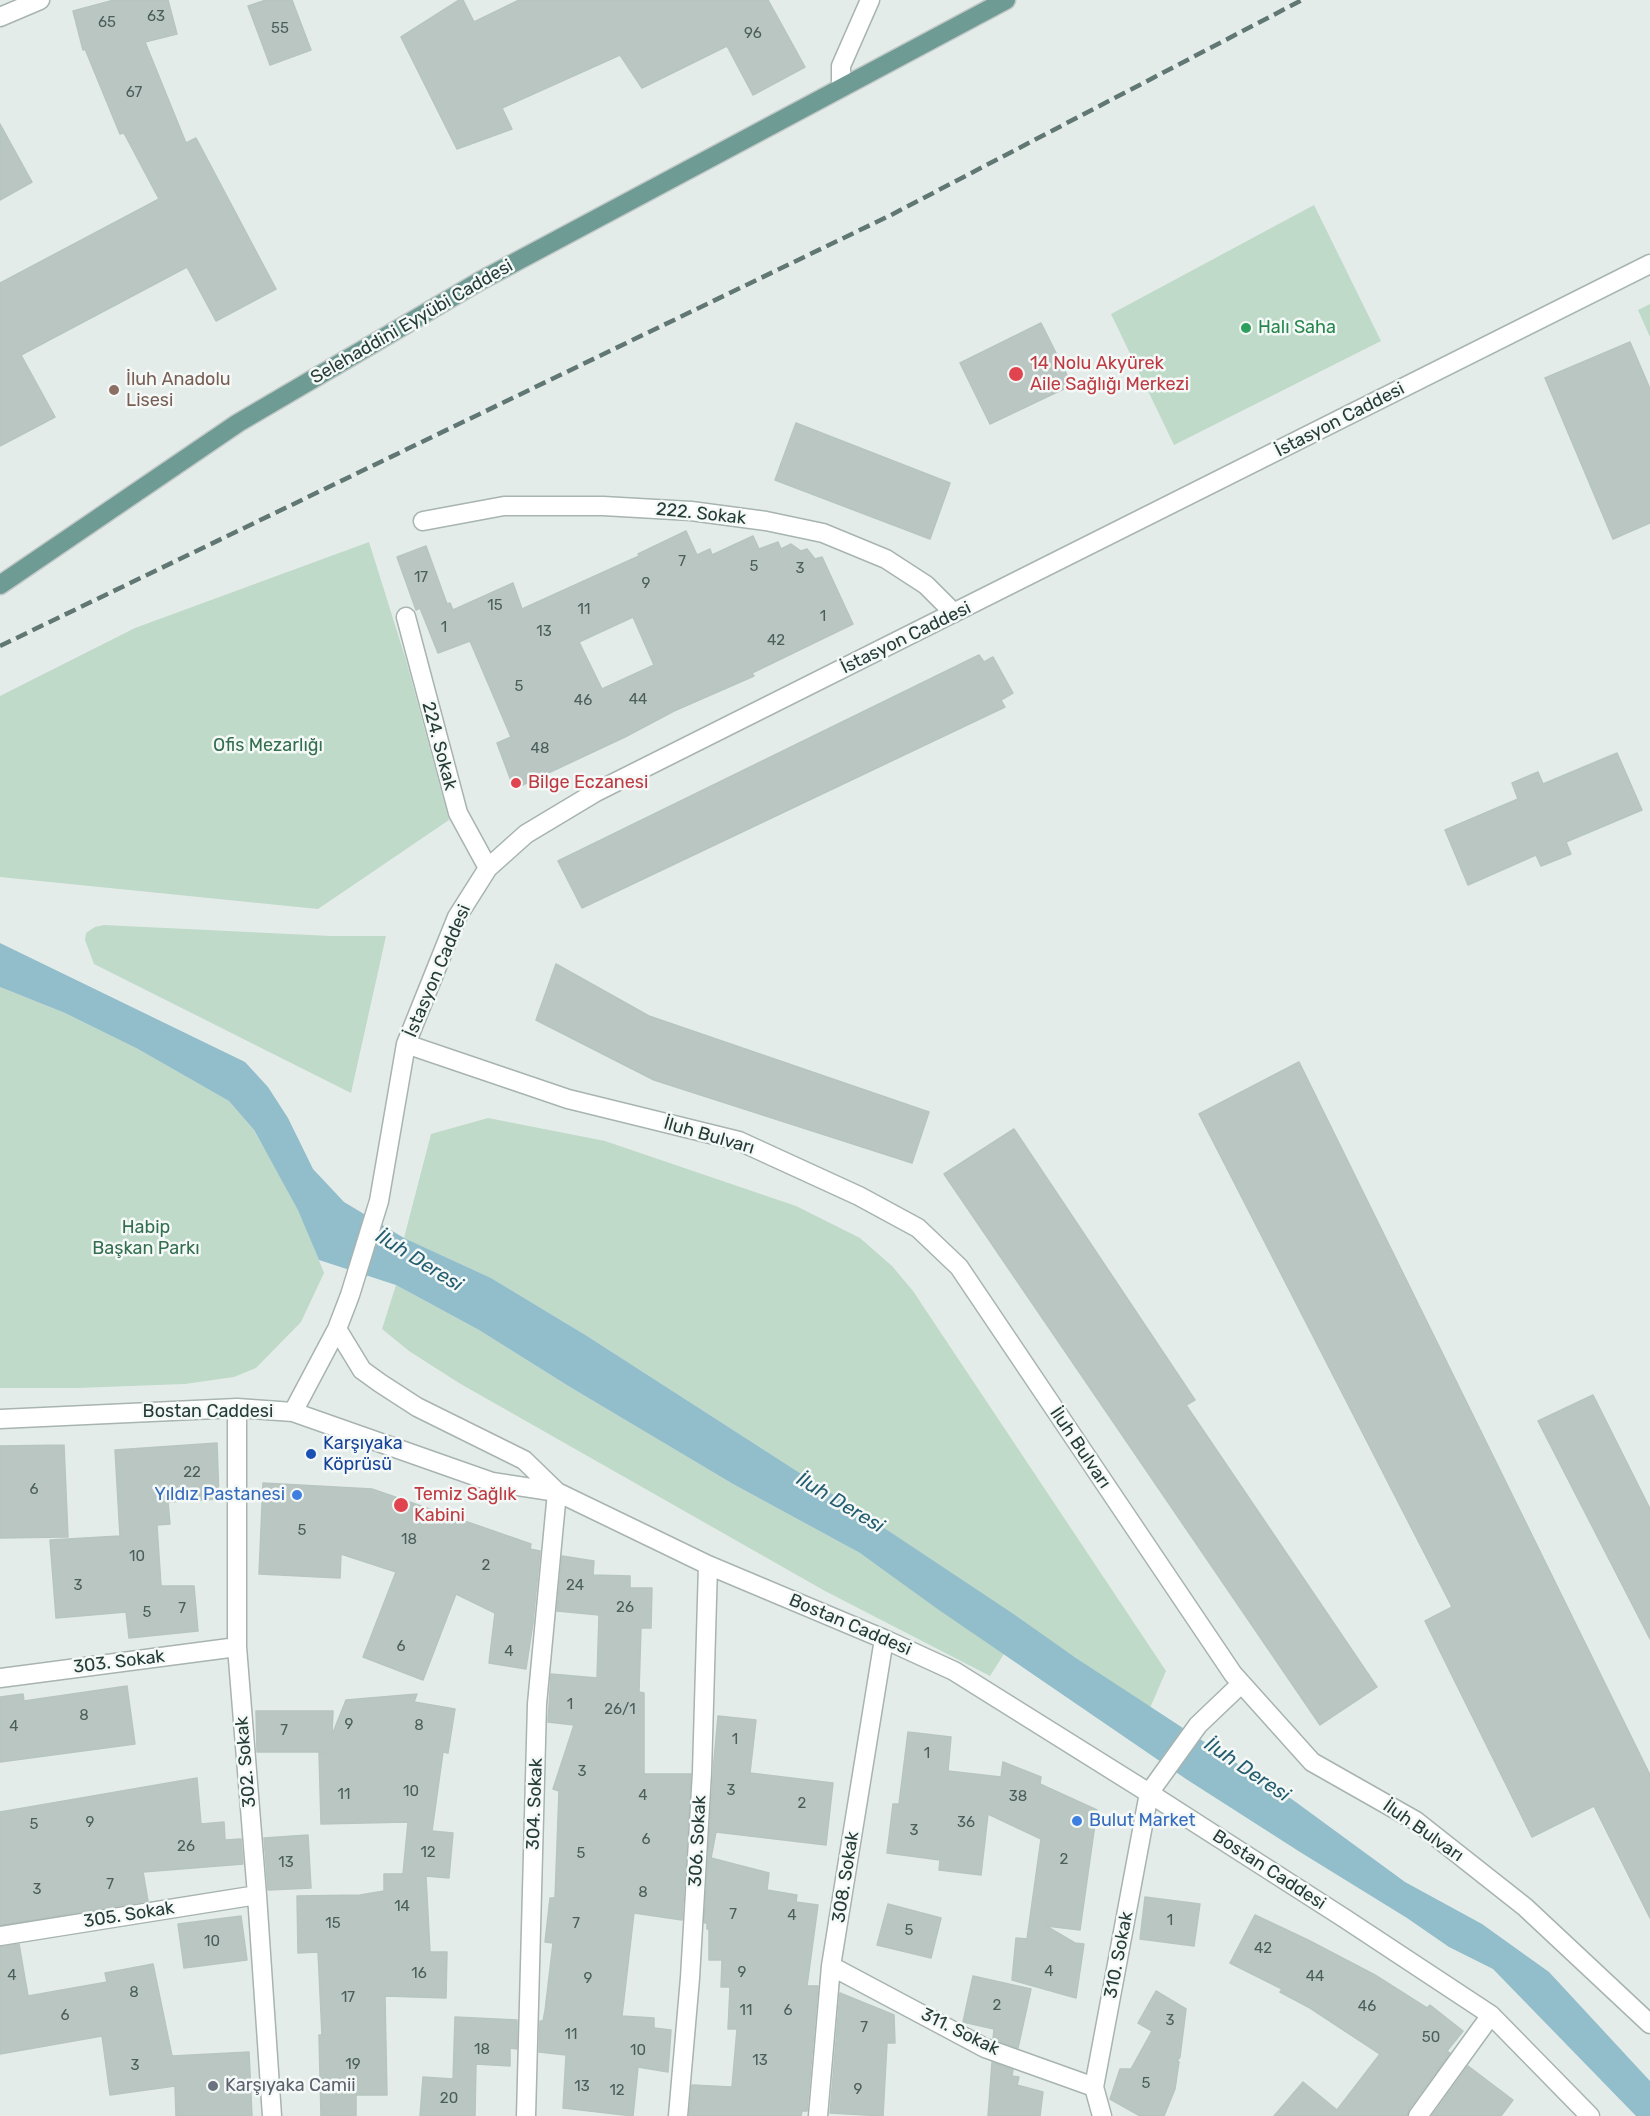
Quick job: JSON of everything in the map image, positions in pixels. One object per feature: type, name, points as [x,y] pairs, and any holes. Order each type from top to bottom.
[{"type":"main road","name":"Selehaddini Eyyübi Caddesi","points":[[0,585],[238,423],[480,281],[1006,0]]},
{"type":"street","points":[[0,17],[40,0]]},
{"type":"street","points":[[841,88],[841,66],[870,0]]},
{"type":"street","name":"İstasyon Caddesi","points":[[337,1329],[379,1201],[406,1044],[456,917],[488,868],[526,834],[596,792],[1650,264]]},
{"type":"street","name":"222. Sokak","points":[[423,521],[504,506],[603,506],[691,511],[766,521],[823,533],[885,559],[926,585],[954,614]]},
{"type":"street","name":"224. Sokak","points":[[406,617],[458,813],[488,868]]},
{"type":"street","name":"İluh Bulvarı","points":[[406,1044],[568,1100],[739,1141],[859,1196],[918,1228],[959,1267],[1233,1674],[1312,1762],[1425,1828],[1525,1907],[1650,2024]]},
{"type":"street","points":[[293,1412],[337,1329]]},
{"type":"street","points":[[337,1329],[362,1370],[417,1407],[524,1460],[557,1492]]},
{"type":"street","name":"Bostan Caddesi","points":[[0,1419],[237,1408],[293,1412],[492,1482],[557,1492],[708,1565],[954,1671],[1149,1793],[1491,2015],[1590,2116]]},
{"type":"street","name":"302. Sokak","points":[[237,1408],[237,1647],[272,2116]]},
{"type":"street","name":"304. Sokak","points":[[526,2116],[537,1704],[557,1492]]},
{"type":"street","name":"306. Sokak","points":[[678,2116],[690,1978],[701,1784],[708,1565]]},
{"type":"street","name":"308. Sokak","points":[[818,2116],[831,1966],[884,1639]]},
{"type":"street","name":"303. Sokak","points":[[0,1677],[237,1647]]},
{"type":"street","points":[[1149,1793],[1194,1730],[1241,1684]]},
{"type":"street","name":"310. Sokak","points":[[1102,2116],[1094,2086],[1149,1793]]},
{"type":"street","name":"305. Sokak","points":[[0,1936],[257,1895]]},
{"type":"street","name":"311. Sokak","points":[[831,1966],[985,2048],[1094,2086]]},
{"type":"street","points":[[1418,2116],[1491,2015]]},
{"type":"green space","name":"Halı Saha","points":[[1314,205],[1381,341],[1174,445],[1111,314]]},
{"type":"green space","points":[[1650,304],[1650,337],[1638,310]]},
{"type":"green space","name":"Ofis Mezarlığı","points":[[369,542],[406,660],[449,820],[318,909],[0,877],[0,696],[135,628]]},
{"type":"green space","points":[[104,925],[331,936],[386,936],[351,1093],[94,964],[85,940],[86,933],[95,927]]},
{"type":"green space","name":"Habip Başkan Parkı","points":[[0,987],[65,1013],[138,1049],[229,1101],[253,1129],[299,1210],[324,1273],[301,1322],[256,1368],[234,1377],[185,1384],[0,1388]]},
{"type":"green space","points":[[488,1118],[605,1141],[796,1206],[860,1238],[892,1266],[913,1291],[1166,1671],[1150,1708],[848,1504],[587,1336],[491,1278],[404,1238],[431,1134]]},
{"type":"green space","points":[[396,1285],[479,1330],[733,1484],[860,1553],[1004,1654],[990,1676],[825,1591],[459,1383],[409,1351],[382,1329]]},
{"type":"water","name":"İluh Deresi","points":[[0,943],[245,1062],[268,1087],[288,1118],[313,1169],[344,1202],[404,1238],[491,1278],[587,1336],[848,1504],[1076,1658],[1293,1800],[1405,1882],[1482,1924],[1549,1972],[1650,2081],[1650,2116],[1636,2116],[1493,1969],[1449,1947],[1407,1918],[1186,1779],[939,1610],[860,1553],[733,1484],[479,1330],[396,1285],[319,1260],[298,1210],[254,1130],[229,1101],[138,1049],[65,1013],[0,987]]},
{"type":"building","points":[[114,0],[168,0],[177,34],[145,42],[186,143],[196,138],[276,289],[216,321],[187,267],[21,355],[55,417],[0,446],[0,283],[159,199],[124,133],[120,134],[85,49],[83,50],[73,11]]},
{"type":"building","points":[[266,0],[292,0],[311,50],[270,65],[248,6]]},
{"type":"building","points":[[459,0],[463,0],[474,22],[519,0],[768,0],[805,67],[753,95],[727,46],[642,88],[620,55],[502,108],[512,129],[457,149],[401,37]]},
{"type":"building","points":[[0,124],[32,182],[0,200]]},
{"type":"building","name":"14 Nolu Akyürek Aile Sağlığı Merkezi","points":[[1041,323],[1072,385],[990,424],[960,363]]},
{"type":"building","points":[[1630,342],[1650,389],[1650,523],[1613,539],[1545,378]]},
{"type":"building","points":[[796,423],[950,483],[930,539],[775,480]]},
{"type":"building","points":[[686,531],[697,555],[710,549],[712,555],[753,536],[759,549],[778,542],[781,549],[791,544],[801,551],[807,549],[815,559],[822,557],[853,624],[752,673],[754,676],[674,711],[625,737],[514,789],[497,743],[511,737],[470,641],[438,653],[420,608],[416,610],[397,557],[426,546],[447,604],[450,603],[453,610],[513,583],[522,609],[639,556],[638,554]],"holes":[[[633,617],[654,665],[602,689],[579,642]]]},
{"type":"building","points":[[979,655],[984,662],[993,657],[1013,693],[1001,700],[1005,707],[582,908],[558,861]]},
{"type":"building","points":[[1617,753],[1642,810],[1566,842],[1571,854],[1541,866],[1536,855],[1468,885],[1445,830],[1518,799],[1512,783],[1538,772],[1543,784]]},
{"type":"building","points":[[556,964],[649,1016],[929,1112],[912,1163],[654,1080],[536,1020]]},
{"type":"building","points":[[1299,1062],[1650,1775],[1650,1918],[1594,1806],[1532,1837],[1425,1621],[1452,1607],[1199,1114]]},
{"type":"building","points":[[1014,1129],[1195,1400],[1186,1405],[1377,1687],[1320,1725],[944,1174]]},
{"type":"building","points":[[1593,1395],[1650,1509],[1650,1639],[1538,1421]]},
{"type":"building","points":[[217,1443],[219,1499],[168,1502],[170,1524],[157,1525],[161,1586],[194,1586],[198,1631],[129,1638],[126,1612],[56,1618],[50,1540],[120,1536],[115,1450]]},
{"type":"building","points":[[64,1445],[68,1537],[0,1538],[0,1446]]},
{"type":"building","points":[[263,1483],[372,1489],[531,1544],[530,1549],[540,1551],[526,1669],[489,1663],[495,1613],[456,1594],[423,1680],[363,1657],[396,1572],[341,1554],[340,1578],[259,1574]]},
{"type":"building","points":[[562,1556],[594,1561],[593,1575],[630,1576],[630,1588],[652,1588],[651,1628],[641,1628],[639,1692],[644,1693],[644,1774],[691,1774],[682,1920],[634,1913],[622,2016],[654,2018],[654,2028],[671,2030],[668,2072],[638,2067],[633,2116],[563,2108],[566,2055],[539,2052],[540,2021],[543,2021],[545,2011],[553,1943],[545,1942],[550,1898],[555,1898],[559,1791],[553,1789],[574,1725],[548,1722],[551,1674],[597,1678],[599,1615],[557,1611]]},
{"type":"building","points":[[127,1686],[135,1744],[0,1762],[0,1697],[23,1694],[24,1701]]},
{"type":"building","points":[[417,1694],[414,1702],[455,1709],[448,1753],[443,1752],[432,1831],[453,1833],[449,1878],[426,1876],[430,1952],[447,1952],[446,1998],[385,1996],[387,2095],[356,2095],[356,2116],[321,2116],[319,2035],[322,2035],[318,1952],[298,1953],[297,1896],[360,1895],[384,1891],[384,1874],[403,1874],[408,1822],[321,1824],[319,1753],[325,1754],[325,1752],[257,1752],[256,1711],[333,1711],[332,1735],[346,1700]]},
{"type":"building","points":[[718,1716],[756,1720],[750,1773],[833,1783],[826,1845],[716,1832],[711,1858],[769,1873],[767,1890],[797,1895],[796,1902],[818,1905],[807,1986],[818,1986],[807,2111],[802,2111],[801,2116],[689,2116],[692,2085],[732,2087],[737,2029],[728,2029],[730,1987],[721,1987],[722,1960],[709,1960],[709,1929],[707,1929],[707,1923],[704,1923]]},
{"type":"building","points":[[908,1732],[951,1737],[948,1771],[1001,1777],[1003,1762],[1041,1777],[1040,1784],[1097,1810],[1080,1930],[1046,1926],[1075,1943],[1084,1944],[1076,1998],[1012,1980],[1016,1938],[1027,1939],[1041,1839],[988,1814],[981,1875],[939,1870],[940,1860],[887,1853],[893,1804],[899,1804]]},
{"type":"building","points":[[197,1778],[201,1824],[224,1822],[225,1840],[241,1839],[243,1864],[143,1872],[148,1901],[0,1925],[0,1812]]},
{"type":"building","points":[[308,1835],[311,1888],[268,1890],[264,1838]]},
{"type":"building","points":[[1145,1897],[1200,1904],[1194,1946],[1140,1939]]},
{"type":"building","points":[[888,1904],[941,1918],[931,1958],[877,1945]]},
{"type":"building","points":[[1255,1915],[1375,1975],[1427,2008],[1430,2005],[1463,2031],[1447,2051],[1450,2053],[1409,2109],[1407,2116],[1274,2116],[1303,2082],[1337,2110],[1380,2054],[1310,2008],[1280,1992],[1282,1989],[1230,1963]]},
{"type":"building","points":[[241,1916],[247,1960],[184,1968],[178,1924]]},
{"type":"building","points":[[19,1944],[28,1996],[107,1982],[105,1973],[153,1964],[172,2056],[249,2052],[252,2116],[176,2116],[175,2086],[110,2095],[102,2036],[0,2054],[0,1947]]},
{"type":"building","points":[[973,1976],[1031,1989],[1018,2048],[993,2039],[994,2029],[963,2022]]},
{"type":"building","points":[[1156,1991],[1186,2009],[1180,2057],[1177,2061],[1179,2062],[1175,2089],[1164,2116],[1140,2116],[1110,2099],[1120,2069],[1131,2069],[1152,2031],[1138,2023]]},
{"type":"building","points":[[840,1993],[894,2015],[895,2043],[887,2043],[883,2116],[830,2113]]},
{"type":"building","points":[[455,2017],[517,2020],[517,2049],[510,2048],[510,2066],[476,2064],[475,2116],[420,2116],[423,2077],[453,2079]]},
{"type":"building","points":[[992,2062],[1013,2070],[1012,2076],[1019,2077],[1017,2085],[1043,2092],[1040,2116],[988,2116]]},
{"type":"building","points":[[1468,2066],[1513,2100],[1501,2116],[1432,2116]]},
{"type":"railway","points":[[0,646],[891,215],[1302,0]]},
{"type":"place","name":"Halı Saha","points":[[1246,328]]},
{"type":"place","name":"14 Nolu Akyürek Aile Sağlığı Merkezi","points":[[1016,374]]},
{"type":"place","name":"İluh Anadolu Lisesi","points":[[114,390]]},
{"type":"place","name":"Bilge Eczanesi","points":[[516,783]]},
{"type":"place","name":"Karşıyaka Köprüsü","points":[[311,1454]]},
{"type":"place","name":"Yıldız Pastanesi","points":[[297,1495]]},
{"type":"place","name":"Temiz Sağlık Kabini","points":[[401,1505]]},
{"type":"place","name":"Bulut Market","points":[[1077,1821]]},
{"type":"place","name":"Karşıyaka Camii","points":[[213,2086]]}]
